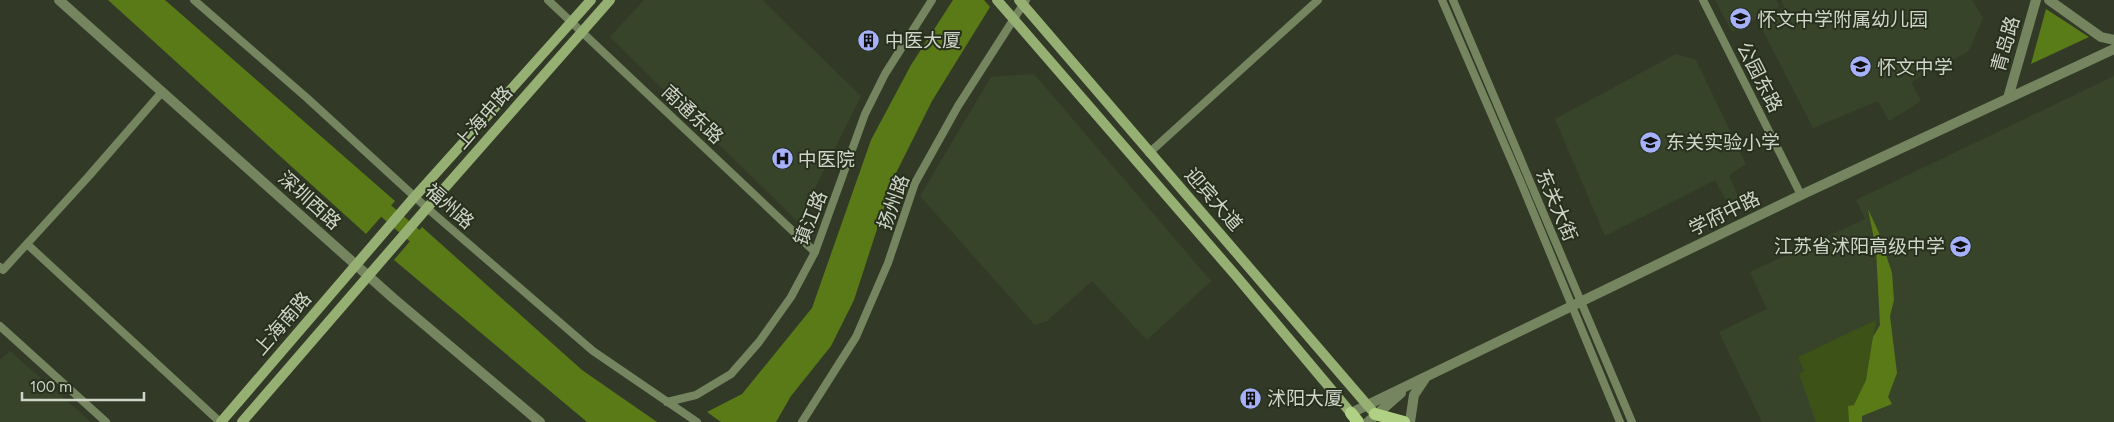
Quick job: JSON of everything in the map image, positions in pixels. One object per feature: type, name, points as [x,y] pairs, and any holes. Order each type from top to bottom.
[{"type":"main road","name":"上海中路","points":[[370,247],[591,0]]},
{"type":"main road","name":"上海中路","points":[[383,259],[610,0]]},
{"type":"main road","name":"迎宾大道","points":[[999,1],[1352,419]]},
{"type":"main road","name":"迎宾大道","points":[[1022,2],[1373,416]]},
{"type":"main road","name":"上海南路","points":[[220,422],[370,247]]},
{"type":"main road","name":"上海南路","points":[[242,422],[383,259]]},
{"type":"main road","points":[[1373,416],[1404,422]]},
{"type":"street","name":"深圳西路","points":[[59,0],[355,264],[540,422]]},
{"type":"street","name":"福州路","points":[[194,0],[307,98],[424,210],[593,351],[697,422]]},
{"type":"street","name":"南通东路","points":[[548,0],[815,252]]},
{"type":"street","name":"镇江路","points":[[667,402],[696,395],[731,374],[759,342],[786,304],[815,252],[865,114],[885,74],[932,0]]},
{"type":"street","points":[[1149,153],[1318,0]]},
{"type":"street","name":"东关大街","points":[[1442,0],[1519,178],[1620,422]]},
{"type":"street","name":"东关大街","points":[[1453,0],[1632,422]]},
{"type":"street","name":"公园东路","points":[[1703,0],[1801,195]]},
{"type":"street","name":"青岛路","points":[[2008,98],[2036,0]]},
{"type":"street","points":[[2049,0],[2101,37],[2114,40]]},
{"type":"street","name":"扬州路","points":[[802,422],[856,337],[888,263],[915,183],[958,106],[1014,20],[1022,2]]},
{"type":"street","name":"学府中路","points":[[1373,416],[1427,375],[1801,195],[2114,49]]},
{"type":"street","points":[[0,267],[3,270],[162,92]]},
{"type":"street","points":[[27,244],[220,422]]},
{"type":"street","points":[[0,326],[106,422]]},
{"type":"street","points":[[1410,422],[1414,395],[1427,375]]},
{"type":"street","points":[[1352,419],[1373,416]]},
{"type":"shaded area","points":[[108,0],[165,0],[395,201],[366,234]]},
{"type":"shaded area","name":"中医院","points":[[644,0],[762,0],[861,96],[798,222],[610,37]]},
{"type":"shaded area","points":[[953,0],[984,0],[990,7],[932,101],[894,177],[854,300],[831,346],[791,396],[776,422],[721,422],[707,412],[742,394],[812,308],[871,140],[911,65]]},
{"type":"shaded area","name":"怀文中学附属幼儿园","points":[[1715,0],[1776,0],[1780,6],[1732,32]]},
{"type":"shaded area","name":"怀文中学","points":[[1781,0],[1972,0],[1983,18],[1969,51],[1911,82],[1921,101],[1889,121],[1878,101],[1813,128],[1761,27],[1784,7]]},
{"type":"shaded area","points":[[2046,9],[2089,37],[2031,64]]},
{"type":"shaded area","name":"东关实验小学","points":[[1676,54],[1696,60],[1746,164],[1729,175],[1740,202],[1731,209],[1715,180],[1605,236],[1555,119]]},
{"type":"shaded area","points":[[1034,74],[1211,281],[1147,340],[1092,281],[1047,321],[1035,325],[920,196],[991,77]]},
{"type":"shaded area","name":"江苏省沭阳高级中学","points":[[2114,76],[2114,422],[1762,422],[1719,332],[1767,309],[1750,272],[1865,219],[1856,200]]},
{"type":"shaded area","points":[[1868,209],[1879,233],[1892,273],[1894,300],[1890,316],[1897,373],[1888,397],[1892,404],[1862,416],[1862,422],[1849,422],[1848,406],[1854,405],[1866,380],[1873,337],[1880,325],[1876,249]]},
{"type":"shaded area","points":[[422,227],[582,370],[657,422],[587,422],[394,260]]},
{"type":"shaded area","points":[[1876,320],[1867,374],[1860,395],[1854,405],[1848,406],[1849,422],[1816,422],[1799,374],[1804,371],[1798,357]]},
{"type":"shaded area","points":[[10,351],[91,422],[0,422],[0,360]]},
{"type":"waterway","points":[[371,198],[429,248]]},
{"type":"place","name":"怀文中学附属幼儿园","points":[[1741,19]]},
{"type":"place","name":"中医大厦","points":[[869,40]]},
{"type":"place","name":"怀文中学","points":[[1861,67]]},
{"type":"place","name":"东关实验小学","points":[[1650,142]]},
{"type":"place","name":"中医院","points":[[782,159]]},
{"type":"place","name":"江苏省沭阳高级中学","points":[[1961,246]]},
{"type":"place","name":"沭阳大厦","points":[[1251,398]]}]
